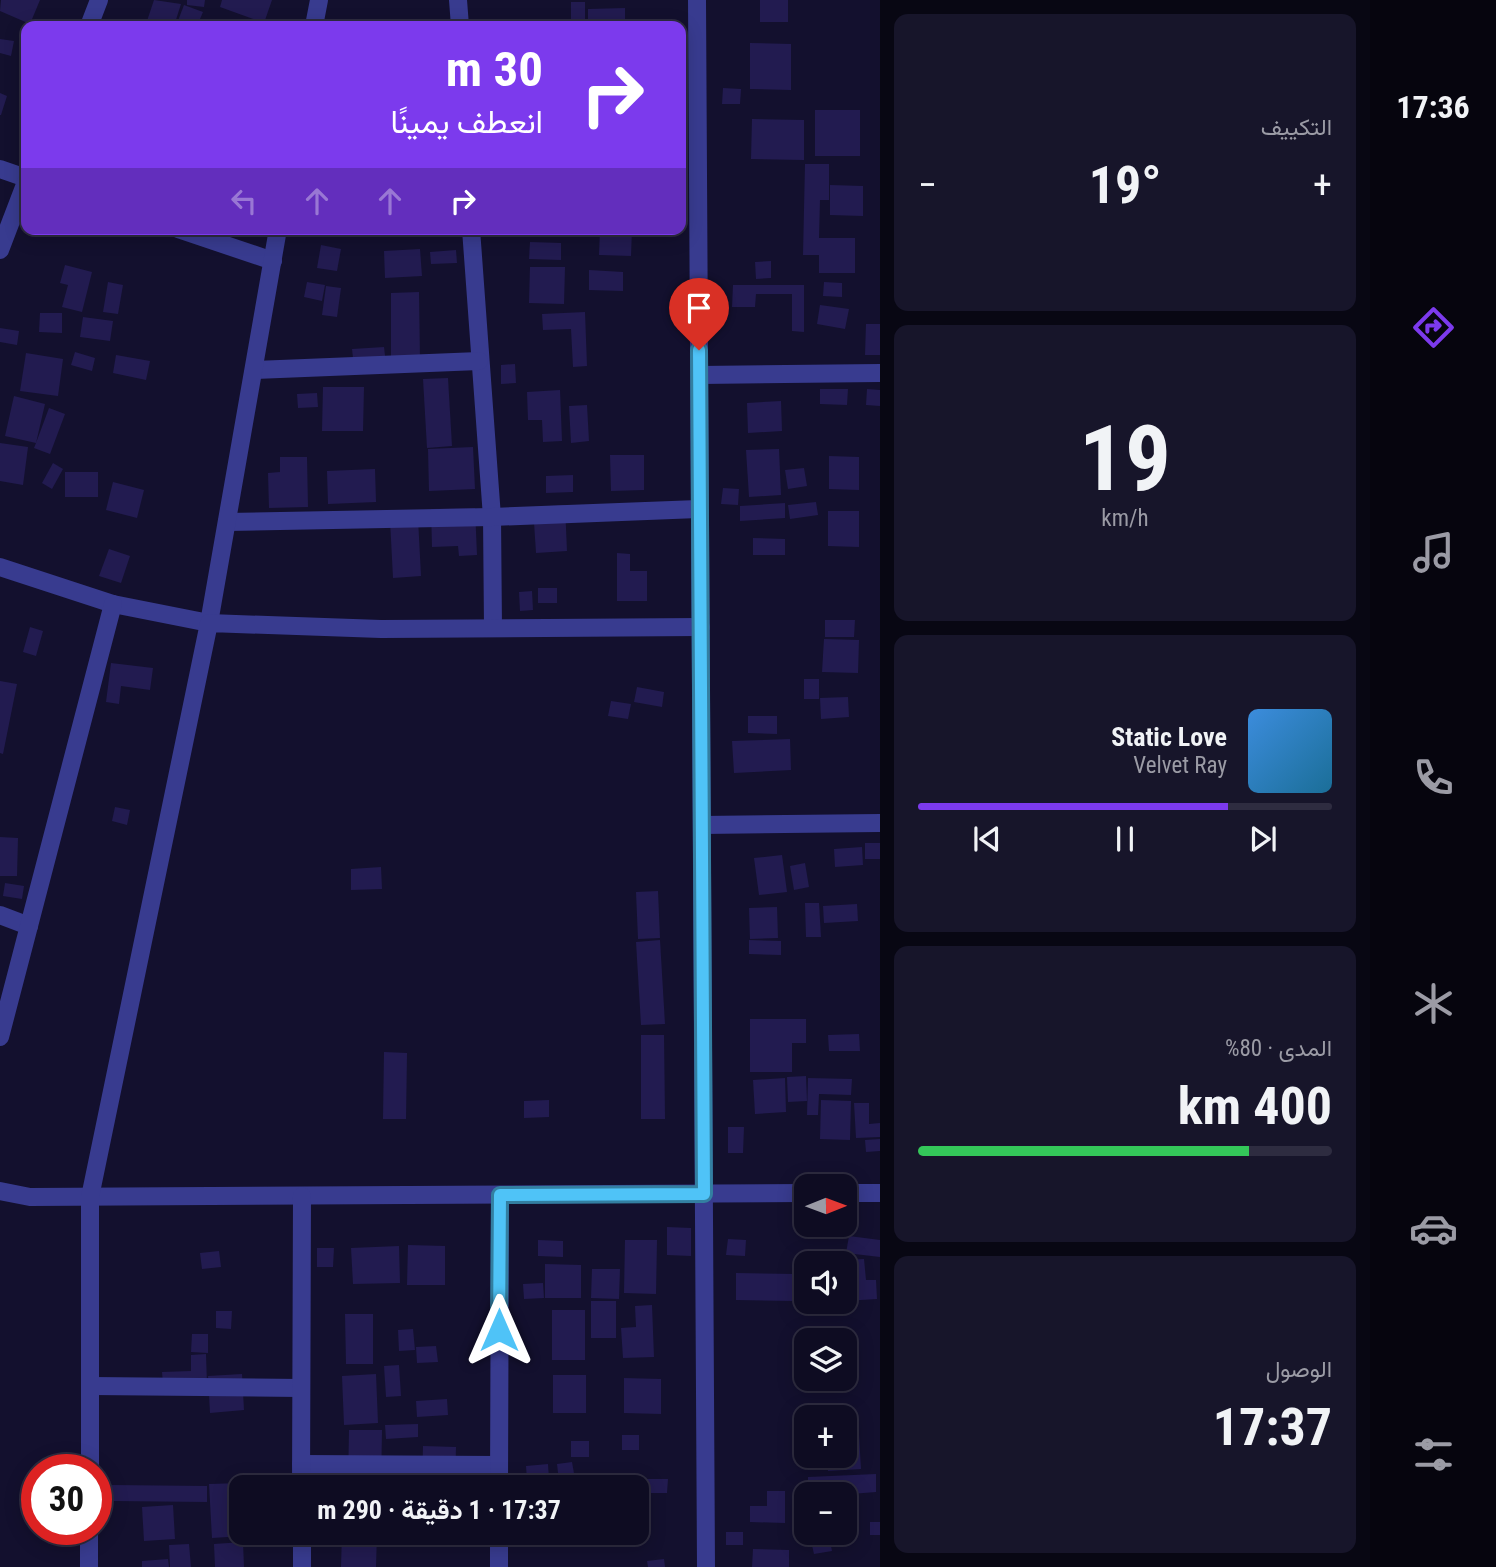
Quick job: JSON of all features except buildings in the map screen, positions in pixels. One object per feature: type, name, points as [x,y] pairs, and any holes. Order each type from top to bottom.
[{"type":"street","points":[[91,21],[99,0]]},
{"type":"street","points":[[315,21],[319,0]]},
{"type":"street","points":[[458,0],[460,21]]},
{"type":"street","points":[[697,0],[689,118],[700,375],[698,509],[701,627],[706,1567]]},
{"type":"street","points":[[0,169],[21,178]]},
{"type":"street","points":[[0,250],[21,193]]},
{"type":"street","points":[[196,235],[273,261]]},
{"type":"street","points":[[90,1454],[90,1197],[209,623],[277,235]]},
{"type":"street","points":[[471,235],[492,517],[494,628]]},
{"type":"street","points":[[255,370],[479,361]]},
{"type":"street","points":[[700,375],[880,373]]},
{"type":"street","points":[[227,522],[492,517],[698,509]]},
{"type":"street","points":[[0,567],[113,604],[209,623],[381,629],[701,627]]},
{"type":"street","points":[[0,1037],[113,604]]},
{"type":"street","points":[[702,825],[880,823]]},
{"type":"street","points":[[0,915],[29,926]]},
{"type":"street","points":[[0,1191],[30,1197],[794,1193]]},
{"type":"street","points":[[858,1193],[880,1193]]},
{"type":"street","points":[[499,1475],[500,1195]]},
{"type":"street","points":[[302,1196],[302,1475]]},
{"type":"street","points":[[91,1386],[301,1388]]},
{"type":"street","points":[[302,1464],[499,1465]]},
{"type":"street","points":[[89,1545],[89,1567]]},
{"type":"street","points":[[302,1545],[302,1567]]},
{"type":"street","points":[[499,1545],[499,1567]]},
{"type":"route","points":[[499,1330],[500,1195],[704,1194],[699,350]]}]
